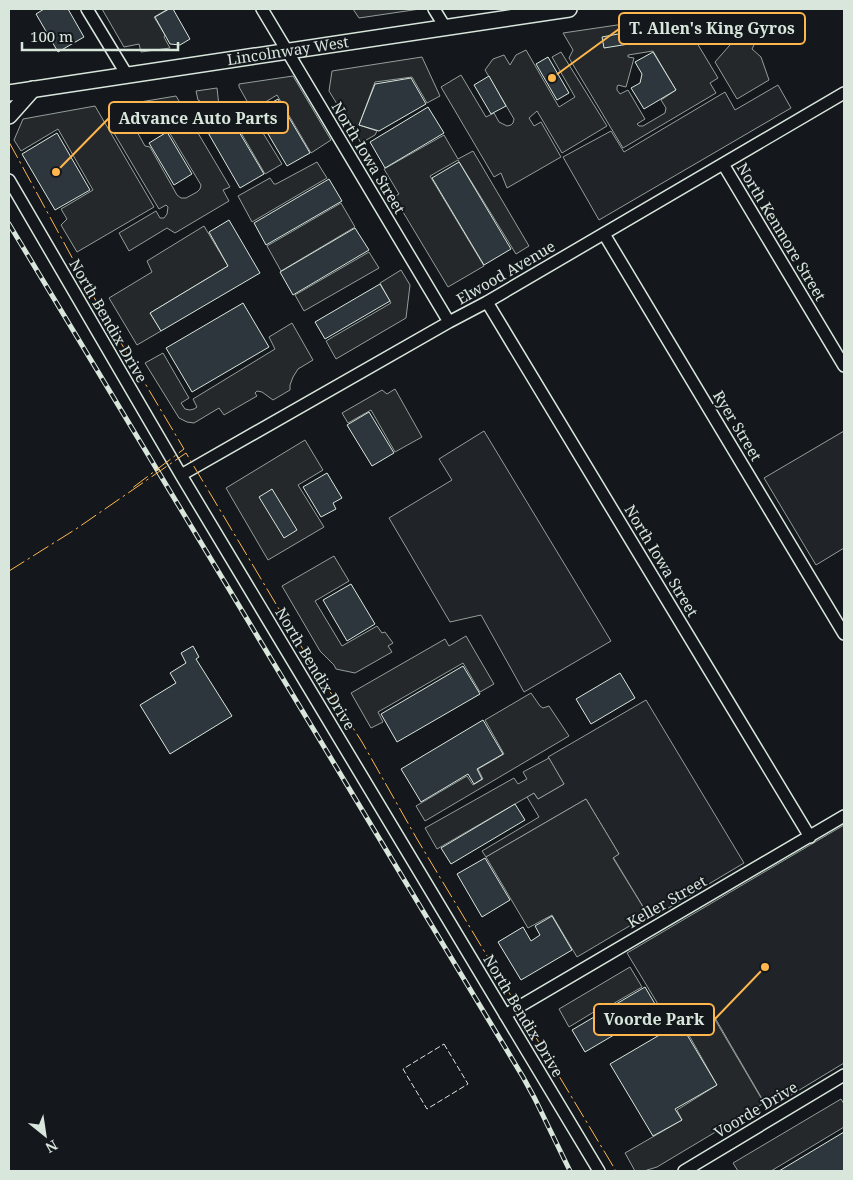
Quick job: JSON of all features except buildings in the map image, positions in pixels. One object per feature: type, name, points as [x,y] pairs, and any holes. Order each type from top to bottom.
[{"type":"main road","name":"Lincolnway West","points":[[9,93],[568,9]]},
{"type":"main road","points":[[9,116],[33,89]]},
{"type":"street","points":[[87,9],[126,75]]},
{"type":"street","name":"North Iowa Street","points":[[262,9],[449,322]]},
{"type":"street","points":[[434,9],[445,27]]},
{"type":"street","name":"Elwood Avenue","points":[[181,475],[487,302],[844,93]]},
{"type":"street","name":"North Kenmore Street","points":[[723,164],[844,366]]},
{"type":"street","name":"North Bendix Drive","points":[[9,180],[181,475],[599,1171]]},
{"type":"street","name":"Ryer Street","points":[[604,234],[844,634]]},
{"type":"street","name":"North Iowa Street","points":[[487,302],[810,837]]},
{"type":"street","name":"Keller Street","points":[[505,1015],[844,816]]},
{"type":"street","name":"Voorde Drive","points":[[684,1171],[844,1075]]},
{"type":"shaded area","points":[[102,9],[168,9],[154,17],[165,35],[164,37],[170,48],[141,52],[139,44],[124,47]]},
{"type":"shaded area","points":[[353,9],[420,9],[359,18]]},
{"type":"shaded area","points":[[678,16],[682,29],[688,28],[718,78],[710,83],[716,93],[623,148],[569,58],[573,50],[563,33]],"holes":[[[653,51],[676,90],[661,100],[666,108],[665,113],[643,126],[639,126],[637,124],[645,119],[628,90],[620,94],[617,90],[618,85],[626,87],[634,58],[628,57],[628,55]]]},
{"type":"shaded area","points":[[744,29],[754,45],[752,49],[761,57],[769,80],[737,99],[715,62]]},
{"type":"shaded area","points":[[526,50],[559,107],[575,97],[552,57],[561,52],[607,126],[562,153],[537,111],[529,118],[534,126],[541,122],[561,157],[507,188],[501,173],[494,177],[441,87],[461,75],[486,117],[494,113],[499,122],[507,126],[511,125],[514,119],[485,70],[493,59],[504,55],[510,65],[516,55]]},
{"type":"shaded area","points":[[422,57],[440,96],[427,103],[412,77],[375,82],[359,125],[377,131],[375,135],[361,143],[329,91],[332,71]]},
{"type":"shaded area","points":[[293,76],[331,140],[311,153],[277,95],[252,110],[239,87],[239,84]]},
{"type":"shaded area","points":[[778,85],[791,108],[599,220],[563,157],[611,131],[624,152],[725,92],[735,110]]},
{"type":"shaded area","points":[[217,88],[219,106],[202,109],[196,91]]},
{"type":"shaded area","points":[[176,96],[230,187],[223,190],[229,201],[175,233],[167,228],[129,251],[119,233],[156,211],[160,218],[164,218],[168,207],[166,205],[159,209],[111,128],[128,104]],"holes":[[[150,115],[156,125],[166,127],[201,185],[197,192],[186,198],[181,198],[177,195],[150,147],[145,146],[136,130],[138,121]]]},
{"type":"shaded area","points":[[244,102],[282,164],[265,174],[229,112]]},
{"type":"shaded area","points":[[95,106],[154,207],[77,252],[61,225],[67,219],[61,209],[93,190],[58,129],[21,151],[14,140],[23,119]]},
{"type":"shaded area","points":[[444,135],[458,159],[473,151],[529,246],[516,254],[458,160],[430,176],[484,266],[448,287],[394,197],[399,194],[384,169]]},
{"type":"shaded area","points":[[317,162],[327,178],[252,222],[238,196],[270,178],[276,184]]},
{"type":"shaded area","points":[[341,203],[355,227],[281,271],[267,246]]},
{"type":"shaded area","points":[[204,226],[228,266],[150,313],[161,331],[137,345],[109,298],[152,272],[147,261]]},
{"type":"shaded area","points":[[369,252],[379,268],[304,311],[295,295]]},
{"type":"shaded area","points":[[401,270],[410,285],[406,318],[336,359],[326,341],[391,303],[380,283]]},
{"type":"shaded area","points":[[292,323],[313,360],[298,369],[293,377],[290,390],[273,400],[262,392],[257,391],[255,393],[257,396],[224,415],[219,408],[194,423],[179,418],[145,363],[163,353],[189,398],[181,403],[185,409],[194,409],[197,407],[193,399],[275,349],[269,337]]},
{"type":"shaded area","points":[[395,389],[422,437],[395,452],[371,410],[348,423],[342,413],[382,390],[387,394]]},
{"type":"shaded area","points":[[484,431],[611,641],[524,692],[481,615],[450,622],[389,518],[452,480],[439,459]]},
{"type":"shaded area","points":[[844,431],[844,548],[816,565],[764,478]]},
{"type":"shaded area","points":[[305,440],[323,470],[298,485],[324,527],[268,560],[226,488]]},
{"type":"shaded area","points":[[334,556],[349,581],[315,601],[342,646],[377,626],[382,633],[385,632],[393,643],[388,646],[392,652],[355,673],[336,669],[320,651],[282,586]]},
{"type":"shaded area","points":[[466,636],[494,684],[480,692],[463,663],[378,712],[383,722],[371,728],[351,693],[445,639],[449,646]]},
{"type":"shaded area","points":[[531,693],[540,706],[543,708],[549,706],[569,736],[425,821],[416,806],[467,776],[473,785],[483,779],[478,769],[504,754],[485,720]]},
{"type":"shaded area","points":[[646,700],[744,863],[655,916],[648,915],[613,857],[619,854],[586,799],[486,857],[482,851],[539,817],[527,797],[534,793],[538,799],[564,784],[548,757]]},
{"type":"shaded area","points":[[549,758],[564,784],[538,799],[534,793],[437,849],[425,828],[514,778],[518,784],[527,779],[523,772]]},
{"type":"shaded area","points":[[586,799],[619,854],[613,858],[648,915],[577,957],[552,915],[528,928],[486,857]]},
{"type":"shaded area","points":[[844,825],[844,1063],[768,1109],[707,1004],[670,1024],[627,953]]},
{"type":"shaded area","points":[[630,967],[642,987],[569,1027],[559,1009]]},
{"type":"shaded area","points":[[707,1006],[764,1103],[657,1167],[644,1171],[635,1171],[625,1153],[682,1120],[677,1110],[717,1085],[681,1021]]},
{"type":"shaded area","points":[[841,1099],[844,1104],[844,1127],[771,1171],[738,1171],[733,1163]]},
{"type":"railway","points":[[9,224],[523,1077],[570,1171]]},
{"type":"fence","points":[[444,1044],[468,1084],[427,1109],[403,1069],[444,1044]]},
{"type":"power","points":[[9,142],[92,294],[184,449],[131,489]]},
{"type":"power","points":[[9,571],[76,529],[186,453],[301,646],[362,742],[417,839],[616,1171]]},
{"type":"place","name":"T. Allen's King Gyros","points":[[552,78]]},
{"type":"place","name":"Advance Auto Parts","points":[[56,172]]},
{"type":"place","name":"Voorde Park","points":[[765,967]]}]
